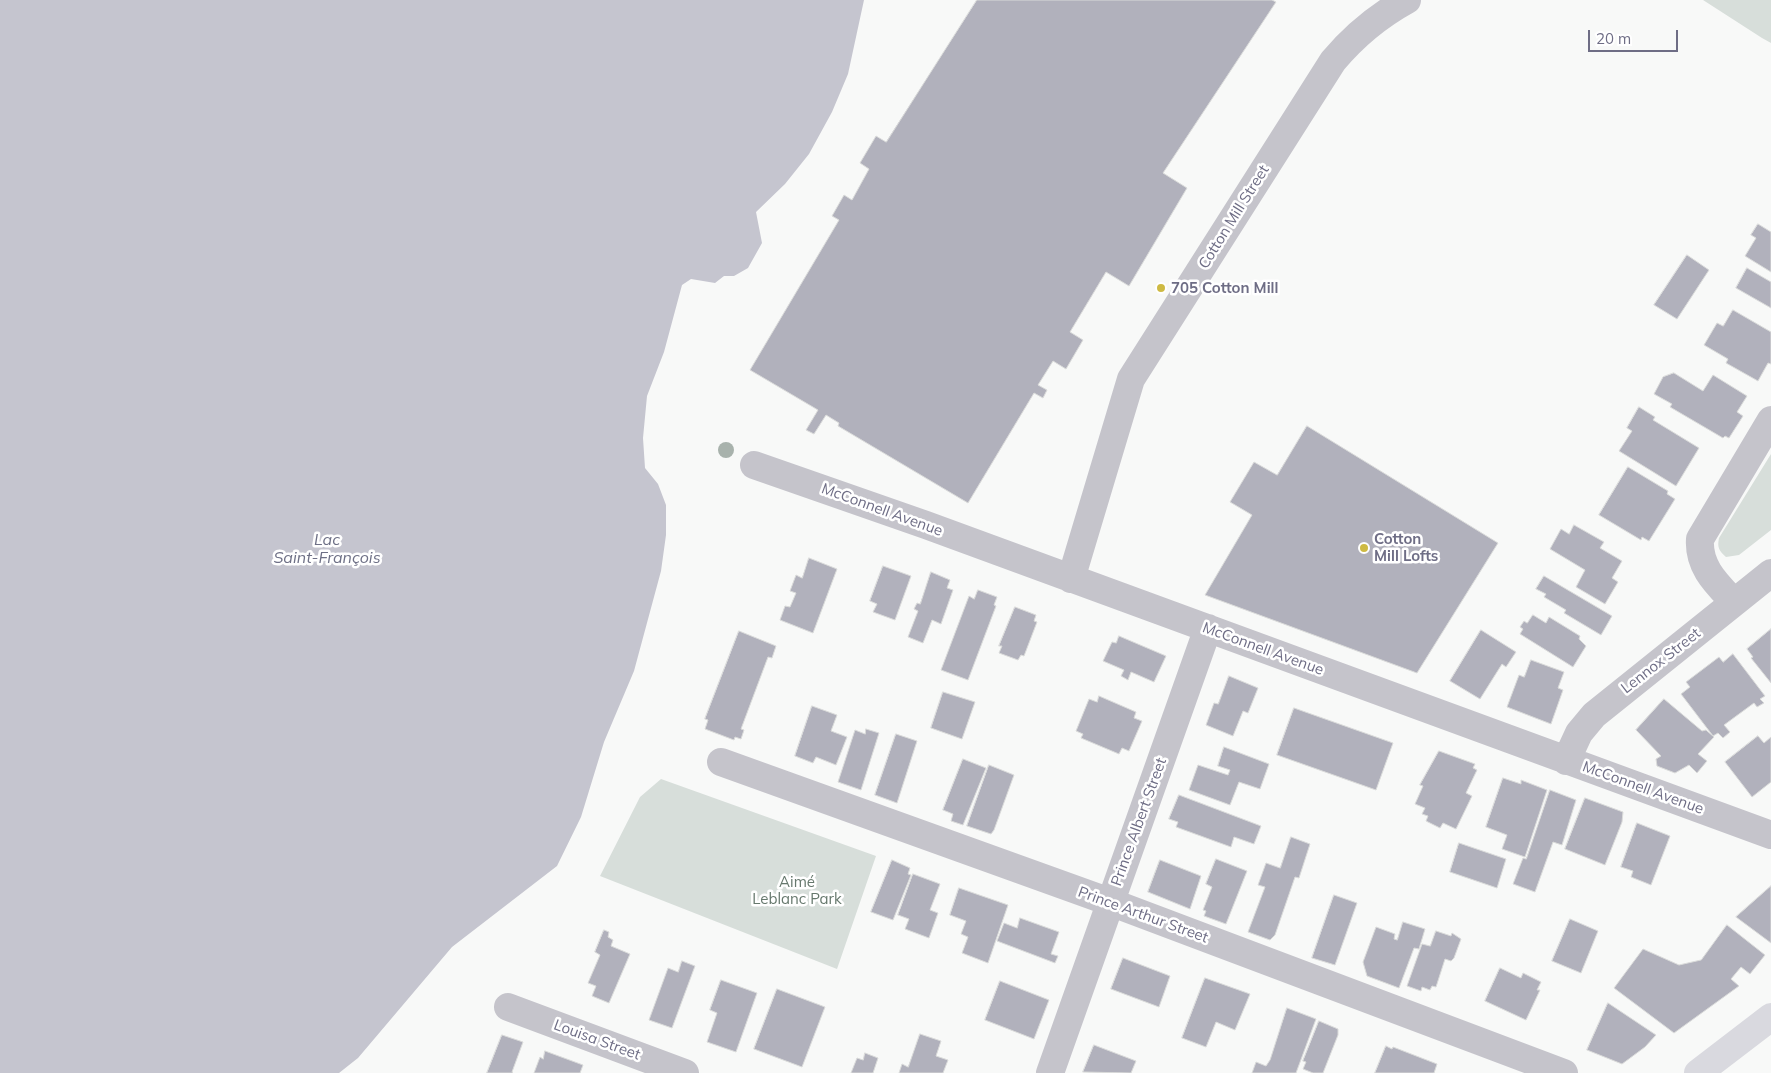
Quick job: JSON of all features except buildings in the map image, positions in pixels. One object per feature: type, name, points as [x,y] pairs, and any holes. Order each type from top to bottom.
[{"type":"main road","points":[[1698,1073],[1771,1017]]},
{"type":"street","name":"Cotton Mill Street","points":[[1071,579],[1131,379],[1333,61],[1347,44],[1387,11],[1407,0]]},
{"type":"street","points":[[1734,602],[1707,572],[1701,557],[1700,539],[1771,420]]},
{"type":"street","name":"McConnell Avenue","points":[[754,465],[926,525],[1566,761],[1771,834]]},
{"type":"street","name":"Lennox Street","points":[[1566,761],[1579,733],[1594,715],[1771,573]]},
{"type":"street","name":"Prince Albert Street","points":[[1050,1073],[1208,628]]},
{"type":"street","name":"Prince Arthur Street","points":[[721,762],[1110,902],[1564,1073]]},
{"type":"street","name":"Louisa Street","points":[[508,1007],[685,1073]]},
{"type":"green space","points":[[1703,0],[1771,0],[1771,43],[1762,38]]},
{"type":"green space","points":[[1771,454],[1771,530],[1739,555],[1726,557],[1719,549],[1719,538]]},
{"type":"green space","name":"Aimé Leblanc Park","points":[[661,779],[876,856],[837,969],[600,876],[640,797]]},
{"type":"water","name":"Lac Saint-François","points":[[0,0],[864,0],[848,74],[832,112],[809,154],[785,184],[756,212],[762,243],[748,268],[734,276],[724,276],[715,283],[691,279],[682,285],[664,352],[647,396],[643,438],[645,468],[658,484],[666,505],[666,535],[661,571],[634,671],[604,742],[581,817],[557,866],[452,947],[358,1058],[339,1073],[0,1073]]},
{"type":"place","name":"705 Cotton Mill","points":[[1161,288]]},
{"type":"place","name":"Cotton Mill Lofts","points":[[1364,548]]}]
